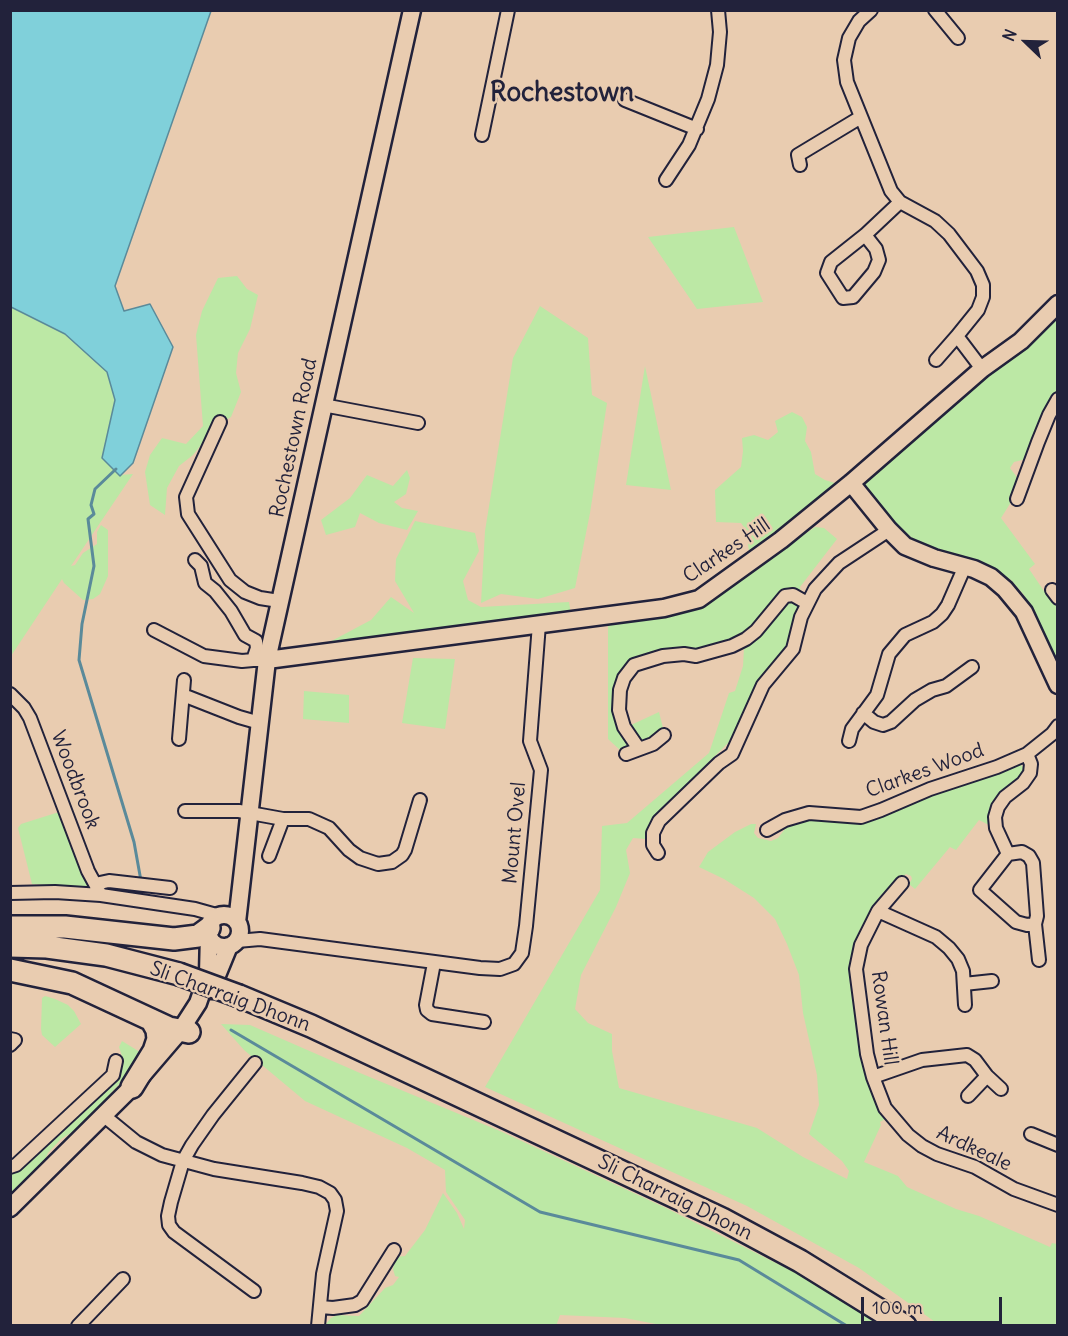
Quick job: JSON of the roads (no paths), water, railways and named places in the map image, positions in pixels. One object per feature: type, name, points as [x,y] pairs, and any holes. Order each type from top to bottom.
[{"type":"highway","points":[[10,927],[65,927],[174,939],[198,936],[223,928]]},
{"type":"highway","name":"Sli Charraig Dhonn","points":[[10,946],[47,947],[106,955],[311,1026],[722,1220],[800,1261],[905,1325]]},
{"type":"highway","name":"Sli Charraig Dhonn","points":[[10,960],[56,961],[177,980]]},
{"type":"highway","points":[[10,970],[72,983],[108,998],[152,1021],[184,1031]]},
{"type":"highway","points":[[132,1087],[154,1051],[158,1040],[157,1030],[152,1021]]},
{"type":"main road","name":"Rochestown Road","points":[[10,1208],[102,1115],[132,1087],[160,1067],[184,1031],[198,1003],[230,907],[242,879],[260,723],[260,660],[279,601],[412,10]]},
{"type":"main road","name":"Clarkes Hill","points":[[260,660],[664,608],[699,599],[781,540],[851,483],[982,369],[1021,341],[1058,304]]},
{"type":"main road","points":[[851,483],[905,546],[991,577],[1005,589],[1024,612],[1058,686]]},
{"type":"main road","name":"Rochestown Road","points":[[184,1031],[204,1010],[223,928]]},
{"type":"street","points":[[482,135],[508,10]]},
{"type":"street","points":[[666,180],[677,166],[697,129],[717,65],[720,32],[718,10]]},
{"type":"street","points":[[871,10],[859,21],[849,38],[844,60],[847,82],[891,191],[900,202],[942,227],[976,271],[983,285],[983,297],[978,310],[936,360]]},
{"type":"street","points":[[935,10],[958,38]]},
{"type":"street","points":[[625,100],[697,129]]},
{"type":"street","points":[[800,165],[798,155],[861,117]]},
{"type":"street","points":[[865,235],[876,249],[879,260],[874,272],[853,297],[843,298],[827,273],[831,262],[865,235],[900,202]]},
{"type":"street","points":[[957,336],[982,369]]},
{"type":"street","points":[[1017,499],[1038,442],[1058,399]]},
{"type":"street","points":[[323,405],[418,423]]},
{"type":"street","points":[[220,422],[186,496],[188,514],[230,580],[245,592],[260,598],[279,601]]},
{"type":"street","points":[[658,853],[653,845],[653,833],[658,823],[732,753],[763,685],[793,648],[807,603],[826,575],[889,530]]},
{"type":"street","points":[[153,630],[204,656],[242,661],[260,660],[256,641],[245,635],[231,611],[215,591],[205,583],[201,566],[195,560]]},
{"type":"street","points":[[849,741],[852,729],[877,695],[889,654],[905,635],[933,622],[942,614],[965,566]]},
{"type":"street","points":[[639,749],[624,727],[619,710],[620,690],[624,678],[634,665],[663,656],[684,654],[696,656],[732,646],[756,631],[785,596],[793,595],[807,603]]},
{"type":"street","name":"Mount Ovel","points":[[98,890],[195,909],[223,928],[244,932],[260,939],[434,963],[500,969],[514,964],[522,953],[541,770],[530,741],[538,624]]},
{"type":"street","points":[[863,713],[874,722],[883,725],[891,722],[915,700],[932,690],[946,686],[972,667]]},
{"type":"street","points":[[179,739],[184,680]]},
{"type":"street","name":"Woodbrook","points":[[10,694],[30,718],[71,828],[98,890]]},
{"type":"street","points":[[183,695],[260,723]]},
{"type":"street","name":"Clarkes Wood","points":[[767,830],[784,820],[809,813],[861,817],[1027,754],[1052,734],[1058,726]]},
{"type":"street","points":[[626,754],[653,744],[664,735]]},
{"type":"street","points":[[1008,854],[996,828],[995,817],[1005,797],[1023,783],[1030,773],[1031,764],[1027,754]]},
{"type":"street","points":[[185,811],[238,811],[322,823],[332,830],[349,850],[360,858],[378,864],[392,862],[402,855],[409,844],[420,800]]},
{"type":"street","points":[[268,856],[283,819]]},
{"type":"street","points":[[1035,924],[1016,922],[980,890],[1008,854],[1022,852],[1029,856],[1033,863],[1039,960]]},
{"type":"street","points":[[10,893],[98,890],[109,881],[171,888]]},
{"type":"street","name":"Rowan Hill","points":[[902,883],[878,911],[861,945],[856,969],[867,1054],[873,1077],[922,1060],[967,1055],[975,1060],[987,1076]]},
{"type":"street","points":[[878,911],[936,937],[958,959],[966,1005]]},
{"type":"street","points":[[434,963],[427,1010],[432,1014],[484,1022]]},
{"type":"street","points":[[964,984],[992,981]]},
{"type":"street","points":[[10,1039],[15,1040],[10,1045]]},
{"type":"street","points":[[10,1167],[16,1165],[113,1075],[116,1061]]},
{"type":"street","points":[[254,1291],[174,1232],[169,1225],[171,1202],[183,1161],[213,1115],[255,1063]]},
{"type":"street","points":[[968,1096],[987,1076],[1001,1089]]},
{"type":"street","name":"Ardkeale","points":[[873,1077],[885,1108],[908,1135],[922,1146],[937,1155],[975,1167],[1014,1189],[1058,1204]]},
{"type":"street","points":[[102,1115],[136,1142],[162,1155],[234,1173],[302,1183],[319,1187],[330,1193],[335,1200],[337,1211],[322,1274],[318,1326]]},
{"type":"street","points":[[1031,1134],[1058,1145]]},
{"type":"street","points":[[320,1307],[355,1305],[362,1300],[394,1250]]},
{"type":"street","points":[[78,1326],[123,1279]]},
{"type":"water","points":[[10,11],[211,11],[115,286],[124,311],[150,304],[173,347],[133,463],[120,476],[102,458],[115,400],[107,372],[65,334],[11,307]]},
{"type":"waterway","points":[[116,469],[95,489],[91,505],[94,514],[88,519],[94,566],[82,624],[79,660],[134,842],[141,881]]},
{"type":"waterway","points":[[231,1030],[540,1212],[739,1260],[847,1326]]},
{"type":"district","name":"Rochestown","points":[[562,94]]}]
